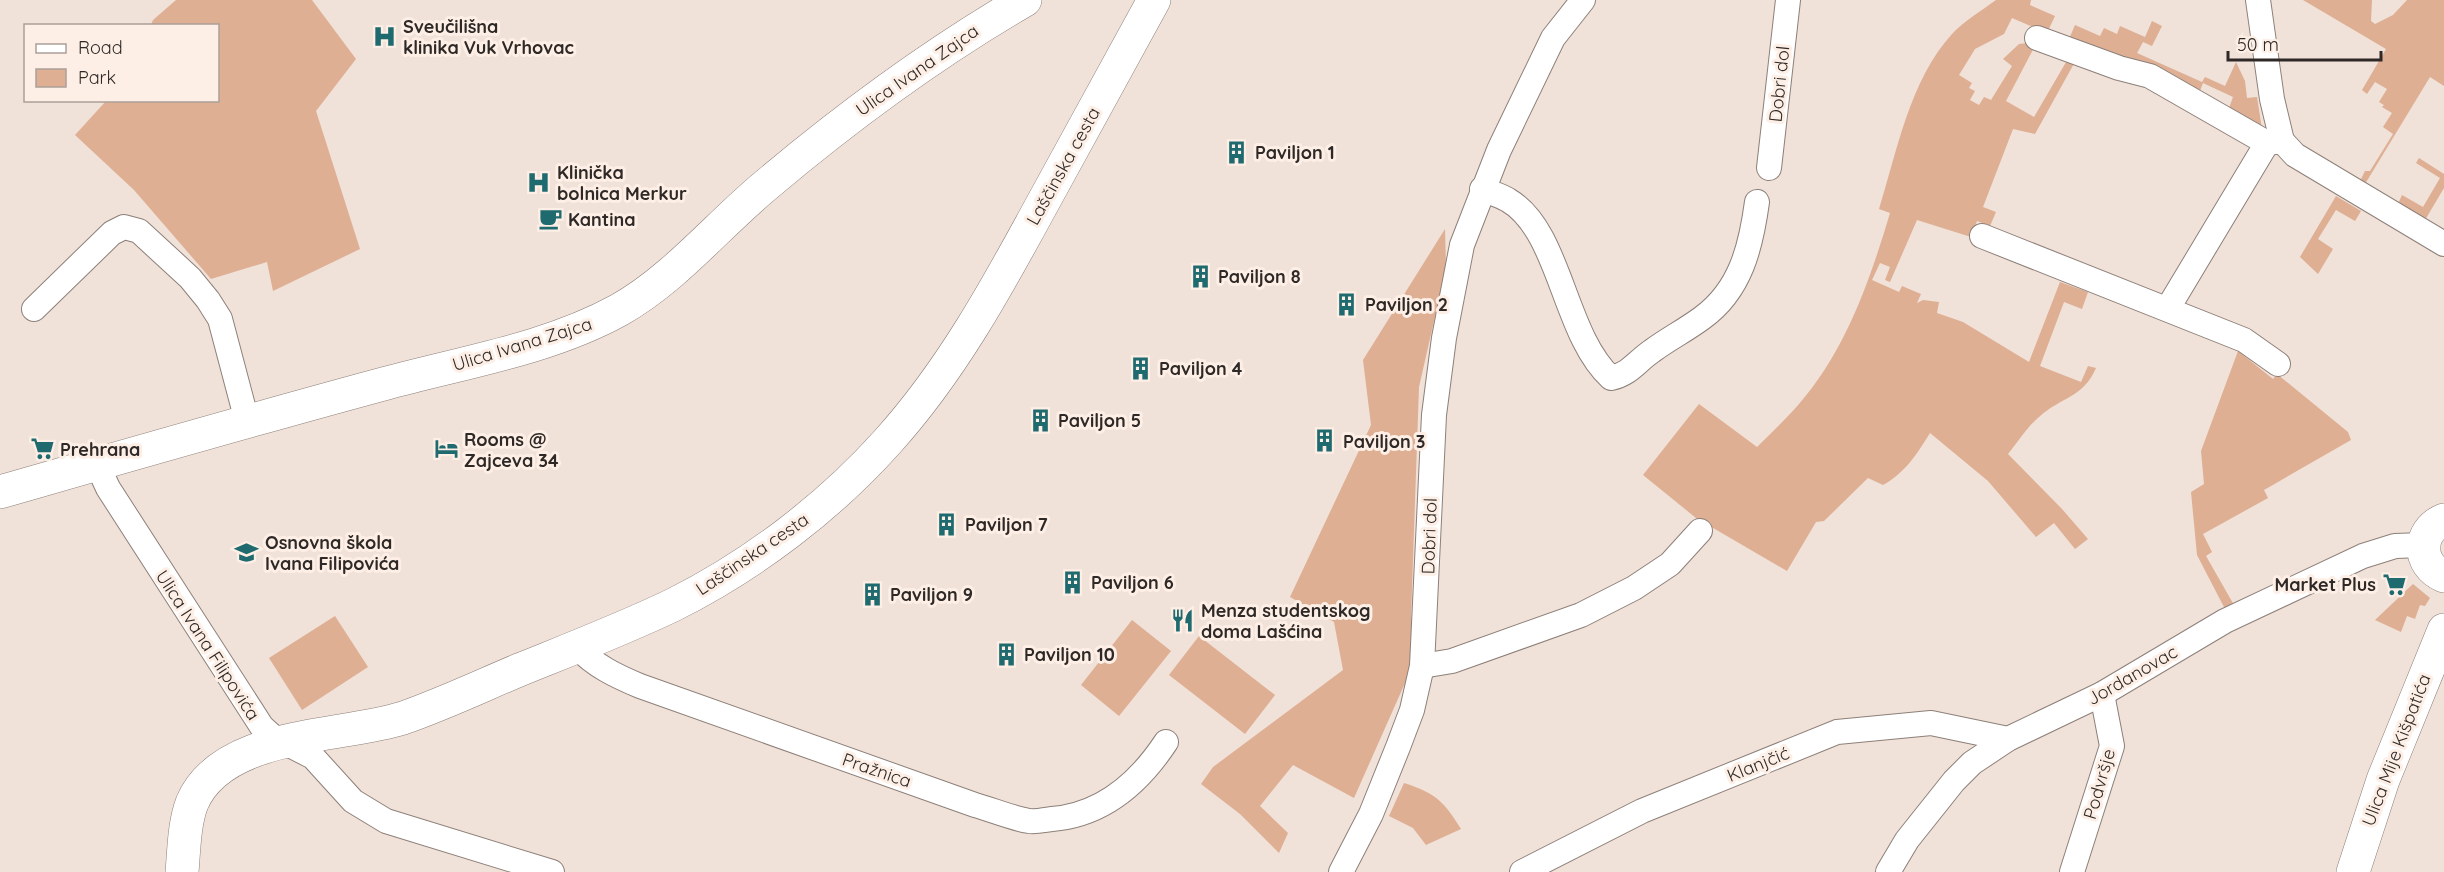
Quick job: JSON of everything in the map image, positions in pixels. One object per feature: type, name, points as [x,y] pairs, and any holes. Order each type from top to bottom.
[{"type":"main road","name":"Ulica Ivana Zajca","points":[[0,492],[247,421],[542,342],[577,330],[622,308],[659,280],[764,186],[867,103],[962,37],[1025,0]]},
{"type":"main road","name":"Laščinska cesta","points":[[182,872],[189,816],[203,784],[223,766],[235,759],[285,743],[374,727],[406,717],[577,647],[675,604],[730,572],[820,508],[888,441],[923,397],[977,321],[1154,0]]},
{"type":"main road","points":[[2444,520],[2429,530],[2423,546],[2429,566],[2444,576]]},
{"type":"main road","name":"Ulica Mije Kišpatića","points":[[2353,872],[2383,780],[2444,630]]},
{"type":"street","name":"Dobri dol","points":[[1341,872],[1371,814],[1398,747],[1412,710],[1422,666],[1434,415],[1444,338],[1462,245],[1482,189],[1553,38],[1583,0]]},
{"type":"street","name":"Dobri dol","points":[[1769,168],[1788,0]]},
{"type":"street","points":[[2168,308],[2275,142],[2272,99],[2258,0]]},
{"type":"street","points":[[2037,38],[2119,68],[2150,76],[2275,142],[2444,243]]},
{"type":"street","points":[[1482,189],[1509,201],[1529,220],[1545,245],[1572,314],[1596,364],[1611,378],[1624,375],[1650,352],[1704,317],[1738,279],[1751,243],[1756,202]]},
{"type":"street","points":[[34,309],[112,233],[124,227],[139,231],[190,278],[216,312],[247,421]]},
{"type":"street","points":[[1982,236],[2244,340],[2278,364]]},
{"type":"street","name":"Ulica Ivana Filipovića","points":[[97,464],[108,488],[256,720],[272,736],[313,757],[352,801],[386,821],[552,872]]},
{"type":"street","points":[[1422,666],[1452,661],[1581,615],[1634,588],[1670,564],[1700,531]]},
{"type":"street","name":"Jordanovac","points":[[1888,872],[1907,840],[1954,781],[1972,763],[2008,739],[2102,694],[2225,621],[2363,556],[2395,546],[2423,546]]},
{"type":"street","name":"Pražnica","points":[[577,647],[590,660],[613,675],[640,686],[975,805],[1030,821],[1064,818],[1095,809],[1123,792],[1149,768],[1166,742]]},
{"type":"street","name":"Podvršje","points":[[2072,872],[2112,746],[2102,694]]},
{"type":"street","name":"Klanjčić","points":[[1522,872],[1642,811],[1837,732],[1931,723],[2008,739]]},
{"type":"green space","points":[[176,0],[312,0],[356,59],[316,111],[360,249],[273,291],[267,262],[211,279],[134,190],[75,135],[105,102],[219,102],[219,24],[151,24]]},
{"type":"green space","points":[[1996,0],[2031,0],[2030,5],[2055,16],[2047,33],[2012,18],[2004,34],[1975,49],[1959,75],[1972,83],[1969,88],[1975,91],[1970,100],[1979,105],[1984,97],[1991,100],[2012,66],[2003,59],[2019,44],[2037,42],[2006,101],[2034,117],[2069,57],[2076,60],[2035,134],[2013,129],[1983,207],[1996,212],[1990,226],[1977,221],[1971,237],[1917,220],[1890,282],[1885,280],[1890,267],[1880,263],[1872,280],[1899,292],[1902,286],[1921,294],[1917,303],[1923,300],[1939,302],[1937,313],[1963,322],[2029,362],[2060,282],[2088,292],[2082,309],[2064,302],[2040,366],[2081,382],[2088,366],[2096,368],[2085,386],[2047,410],[2008,454],[2088,539],[2075,549],[2054,523],[2036,537],[1988,481],[1930,433],[1915,456],[1898,475],[1883,485],[1868,478],[1824,521],[1816,522],[1787,571],[1696,518],[1643,475],[1699,404],[1757,447],[1794,410],[1816,383],[1843,338],[1874,264],[1890,213],[1879,209],[1915,94],[1925,73],[1952,34],[1967,20]]},
{"type":"green space","points":[[2303,0],[2372,0],[2371,21],[2375,24],[2393,15],[2407,0],[2444,0],[2444,86],[2430,77],[2365,184],[2360,181],[2365,171],[2370,171],[2393,134],[2383,127],[2392,113],[2382,107],[2384,105],[2379,102],[2387,89],[2375,82],[2367,94],[2362,90],[2386,49]]},
{"type":"green space","points":[[2152,21],[2162,26],[2152,46],[2143,42],[2137,53],[2202,82],[2205,77],[2225,86],[2236,62],[2245,81],[2247,98],[2257,97],[2262,129],[2228,111],[2233,97],[2203,83],[2198,96],[2135,60],[2127,62],[2069,39],[2075,25],[2100,36],[2104,28],[2117,34],[2120,26],[2145,37]]},
{"type":"green space","points":[[2419,158],[2444,174],[2444,188],[2425,220],[2398,204],[2402,195],[2423,207],[2440,178],[2416,163]]},
{"type":"green space","points":[[2336,196],[2361,211],[2355,221],[2336,210],[2318,239],[2333,249],[2318,274],[2300,257]]},
{"type":"green space","points":[[1445,229],[1446,268],[1419,387],[1411,617],[1417,656],[1354,798],[1293,765],[1260,806],[1288,833],[1279,853],[1240,814],[1201,784],[1213,767],[1343,670],[1334,622],[1290,597],[1371,425],[1363,360]]},
{"type":"green space","points":[[2238,351],[2273,379],[2277,374],[2348,432],[2351,440],[2264,490],[2268,498],[2203,534],[2212,552],[2206,556],[2234,605],[2225,609],[2197,555],[2191,492],[2204,484],[2201,451]]},
{"type":"green space","points":[[2413,584],[2430,598],[2425,606],[2420,605],[2415,619],[2407,616],[2401,632],[2375,620]]},
{"type":"green space","points":[[335,616],[368,667],[302,710],[269,658]]},
{"type":"green space","points":[[1132,620],[1171,651],[1119,716],[1081,685]]},
{"type":"green space","points":[[1199,636],[1275,695],[1245,734],[1169,675]]},
{"type":"green space","points":[[1404,783],[1424,790],[1438,799],[1461,829],[1426,845],[1413,828],[1389,816]]},
{"type":"place","name":"Sveučilišna klinika Vuk Vrhovac","points":[[385,36]]},
{"type":"place","name":"Paviljon 1","points":[[1237,152]]},
{"type":"place","name":"Klinička bolnica Merkur","points":[[539,182]]},
{"type":"place","name":"Kantina","points":[[550,219]]},
{"type":"place","name":"Paviljon 8","points":[[1200,276]]},
{"type":"place","name":"Paviljon 2","points":[[1347,304]]},
{"type":"place","name":"Paviljon 4","points":[[1141,368]]},
{"type":"place","name":"Paviljon 5","points":[[1040,420]]},
{"type":"place","name":"Paviljon 3","points":[[1325,441]]},
{"type":"place","name":"Prehrana","points":[[42,449]]},
{"type":"place","name":"Rooms @ Zajceva 34","points":[[446,449]]},
{"type":"place","name":"Paviljon 7","points":[[947,524]]},
{"type":"place","name":"Osnovna škola Ivana Filipovića","points":[[247,552]]},
{"type":"place","name":"Paviljon 6","points":[[1073,582]]},
{"type":"place","name":"Market Plus","points":[[2394,584]]},
{"type":"place","name":"Paviljon 9","points":[[872,594]]},
{"type":"place","name":"Menza studentskog doma Lašćina","points":[[1183,620]]},
{"type":"place","name":"Paviljon 10","points":[[1006,654]]}]
